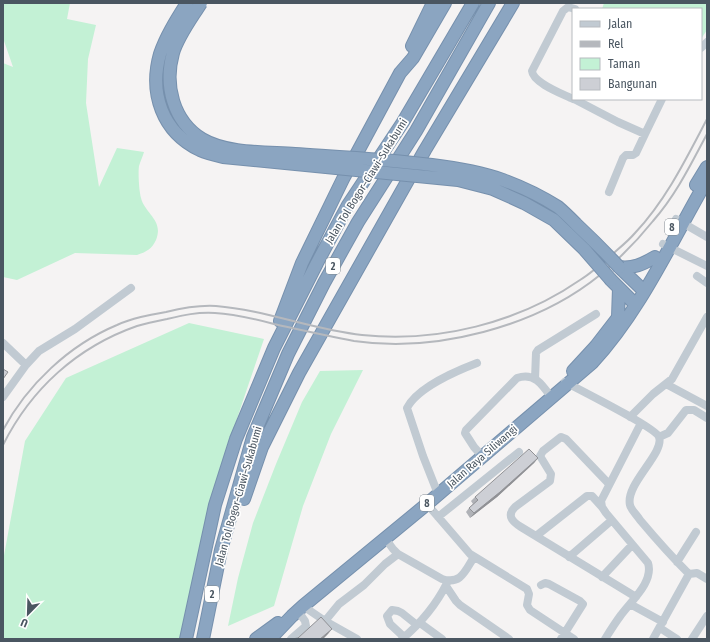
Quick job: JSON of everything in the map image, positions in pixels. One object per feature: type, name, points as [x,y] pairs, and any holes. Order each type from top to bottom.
[{"type":"highway","points":[[187,3],[174,24],[161,53],[156,73],[157,97],[162,112],[172,128],[184,140],[200,150],[223,157],[251,161],[417,175],[458,180],[493,189],[524,203],[554,220],[584,249],[633,302]]},
{"type":"highway","points":[[201,3],[182,33],[173,52],[169,72],[170,90],[174,107],[182,120],[192,131],[203,139],[227,148],[406,162],[464,169],[503,180],[531,192],[558,208],[641,289]]},
{"type":"highway","points":[[274,348],[278,325],[302,263],[343,179],[400,73],[433,3]]},
{"type":"highway","points":[[400,73],[413,58],[445,3]]},
{"type":"highway","name":"Jalan Tol Bogor–Ciawi–Sukabumi","points":[[186,639],[215,505],[236,439],[274,348],[348,205],[403,122],[473,3]]},
{"type":"highway","name":"Jalan Tol Bogor–Ciawi–Sukabumi","points":[[203,639],[221,550],[253,437],[288,354],[324,282],[358,222],[416,131],[489,3]]},
{"type":"highway","points":[[221,550],[234,533],[240,507],[262,447],[299,373],[425,150],[513,3]]},
{"type":"highway","name":"Jalan Raya Siliwangi","points":[[270,639],[298,611],[427,504],[564,385],[582,372],[600,354],[616,334],[680,221],[707,168]]},
{"type":"highway","name":"Jalan Raya Siliwangi","points":[[680,221],[707,180]]},
{"type":"highway","name":"Jalan Raya Siliwangi","points":[[641,289],[655,257],[666,246]]},
{"type":"highway","points":[[619,267],[637,266],[655,257]]},
{"type":"highway","points":[[615,284],[618,317]]},
{"type":"highway","name":"Jalan Raya Siliwangi","points":[[564,385],[618,317],[633,302]]},
{"type":"highway","name":"Jalan Raya Siliwangi","points":[[256,639],[298,611]]},
{"type":"street","points":[[572,8],[568,7],[563,11],[532,71],[532,75],[537,80],[572,98]]},
{"type":"street","points":[[575,100],[644,134]]},
{"type":"street","points":[[609,192],[623,158],[626,154],[633,155],[636,153],[661,100]]},
{"type":"street","points":[[680,221],[707,237]]},
{"type":"street","points":[[666,246],[707,266]]},
{"type":"street","points":[[696,276],[707,283]]},
{"type":"street","points":[[3,397],[26,365],[39,351],[75,329],[131,288]]},
{"type":"street","points":[[535,378],[536,353],[538,350],[596,314]]},
{"type":"street","points":[[630,417],[652,394],[672,379],[707,317]]},
{"type":"street","points":[[3,343],[26,365]]},
{"type":"street","points":[[438,494],[423,456],[407,408],[422,392],[444,379],[477,363]]},
{"type":"street","points":[[482,456],[468,438],[466,433],[468,427],[517,378],[524,376],[535,378],[551,397]]},
{"type":"street","points":[[666,384],[707,406]]},
{"type":"street","points":[[564,385],[641,423],[656,433],[659,437],[659,443],[656,451],[633,487],[629,498],[630,507],[689,574]]},
{"type":"street","points":[[659,437],[668,433],[686,410],[694,410],[707,418]]},
{"type":"street","points":[[602,507],[602,497],[641,423]]},
{"type":"street","points":[[609,484],[565,437],[561,437],[555,440],[543,451],[540,456],[541,460],[550,472],[550,481],[518,504],[510,514],[514,522],[636,597]]},
{"type":"street","points":[[438,517],[519,452]]},
{"type":"street","points":[[536,536],[587,496],[592,496],[648,563],[649,567],[646,581],[636,597],[621,614],[606,639]]},
{"type":"street","points":[[427,504],[466,550],[474,557],[527,589],[529,594],[527,605],[528,609],[563,636],[574,639]]},
{"type":"street","points":[[570,557],[612,520]]},
{"type":"street","points":[[677,562],[696,532]]},
{"type":"street","points":[[385,538],[392,549],[398,554],[442,579],[447,584],[456,601],[460,605],[509,639]]},
{"type":"street","points":[[602,577],[632,545]]},
{"type":"street","points":[[325,621],[339,604],[364,585],[385,564],[398,554]]},
{"type":"street","points":[[442,639],[418,624],[398,611],[392,610],[387,616],[388,621],[403,638],[418,624],[432,609],[447,584],[459,578],[474,557]]},
{"type":"street","points":[[689,574],[697,573],[707,579]]},
{"type":"street","points":[[653,639],[689,574]]},
{"type":"street","points":[[541,585],[545,583],[549,584],[582,602],[583,604],[563,636]]},
{"type":"street","points":[[630,604],[661,625],[677,639]]},
{"type":"street","points":[[298,611],[325,621],[357,639]]},
{"type":"street","points":[[291,639],[306,626],[305,621],[298,611]]},
{"type":"street","points":[[692,639],[707,616]]},
{"type":"green space","points":[[3,3],[70,3],[67,19],[96,25],[88,59],[86,103],[99,187],[117,148],[144,152],[139,164],[140,195],[143,204],[158,227],[156,240],[151,248],[146,251],[137,255],[75,253],[17,280],[3,277],[3,63],[13,67],[3,38]]},
{"type":"green space","points":[[604,3],[707,3],[707,30],[702,38],[702,8],[602,8]]},
{"type":"green space","points":[[189,323],[264,339],[218,479],[181,639],[3,639],[3,561],[25,441],[66,378]]},
{"type":"green space","points":[[363,370],[331,434],[303,506],[274,606],[228,626],[238,578],[253,523],[302,402],[320,371]]},
{"type":"building","points":[[3,369],[8,372],[3,379]]},
{"type":"building","points":[[529,449],[538,458],[474,513],[469,508],[478,500],[475,497]]},
{"type":"building","points":[[321,617],[332,629],[320,639],[292,639],[298,638]]},
{"type":"railway","points":[[3,430],[24,397],[37,382],[66,355],[99,333],[141,317],[191,307],[216,306],[235,308],[326,329],[362,335],[390,337],[419,336],[476,327],[530,308],[556,295],[585,277],[633,236],[666,193],[707,119]]},
{"type":"railway","points":[[3,445],[27,406],[58,372],[95,346],[115,335],[144,324],[191,314],[230,314],[354,341],[385,344],[418,343],[451,339],[483,332],[515,322],[546,309],[574,293],[600,275],[634,243],[669,201],[683,179],[707,134]]}]
